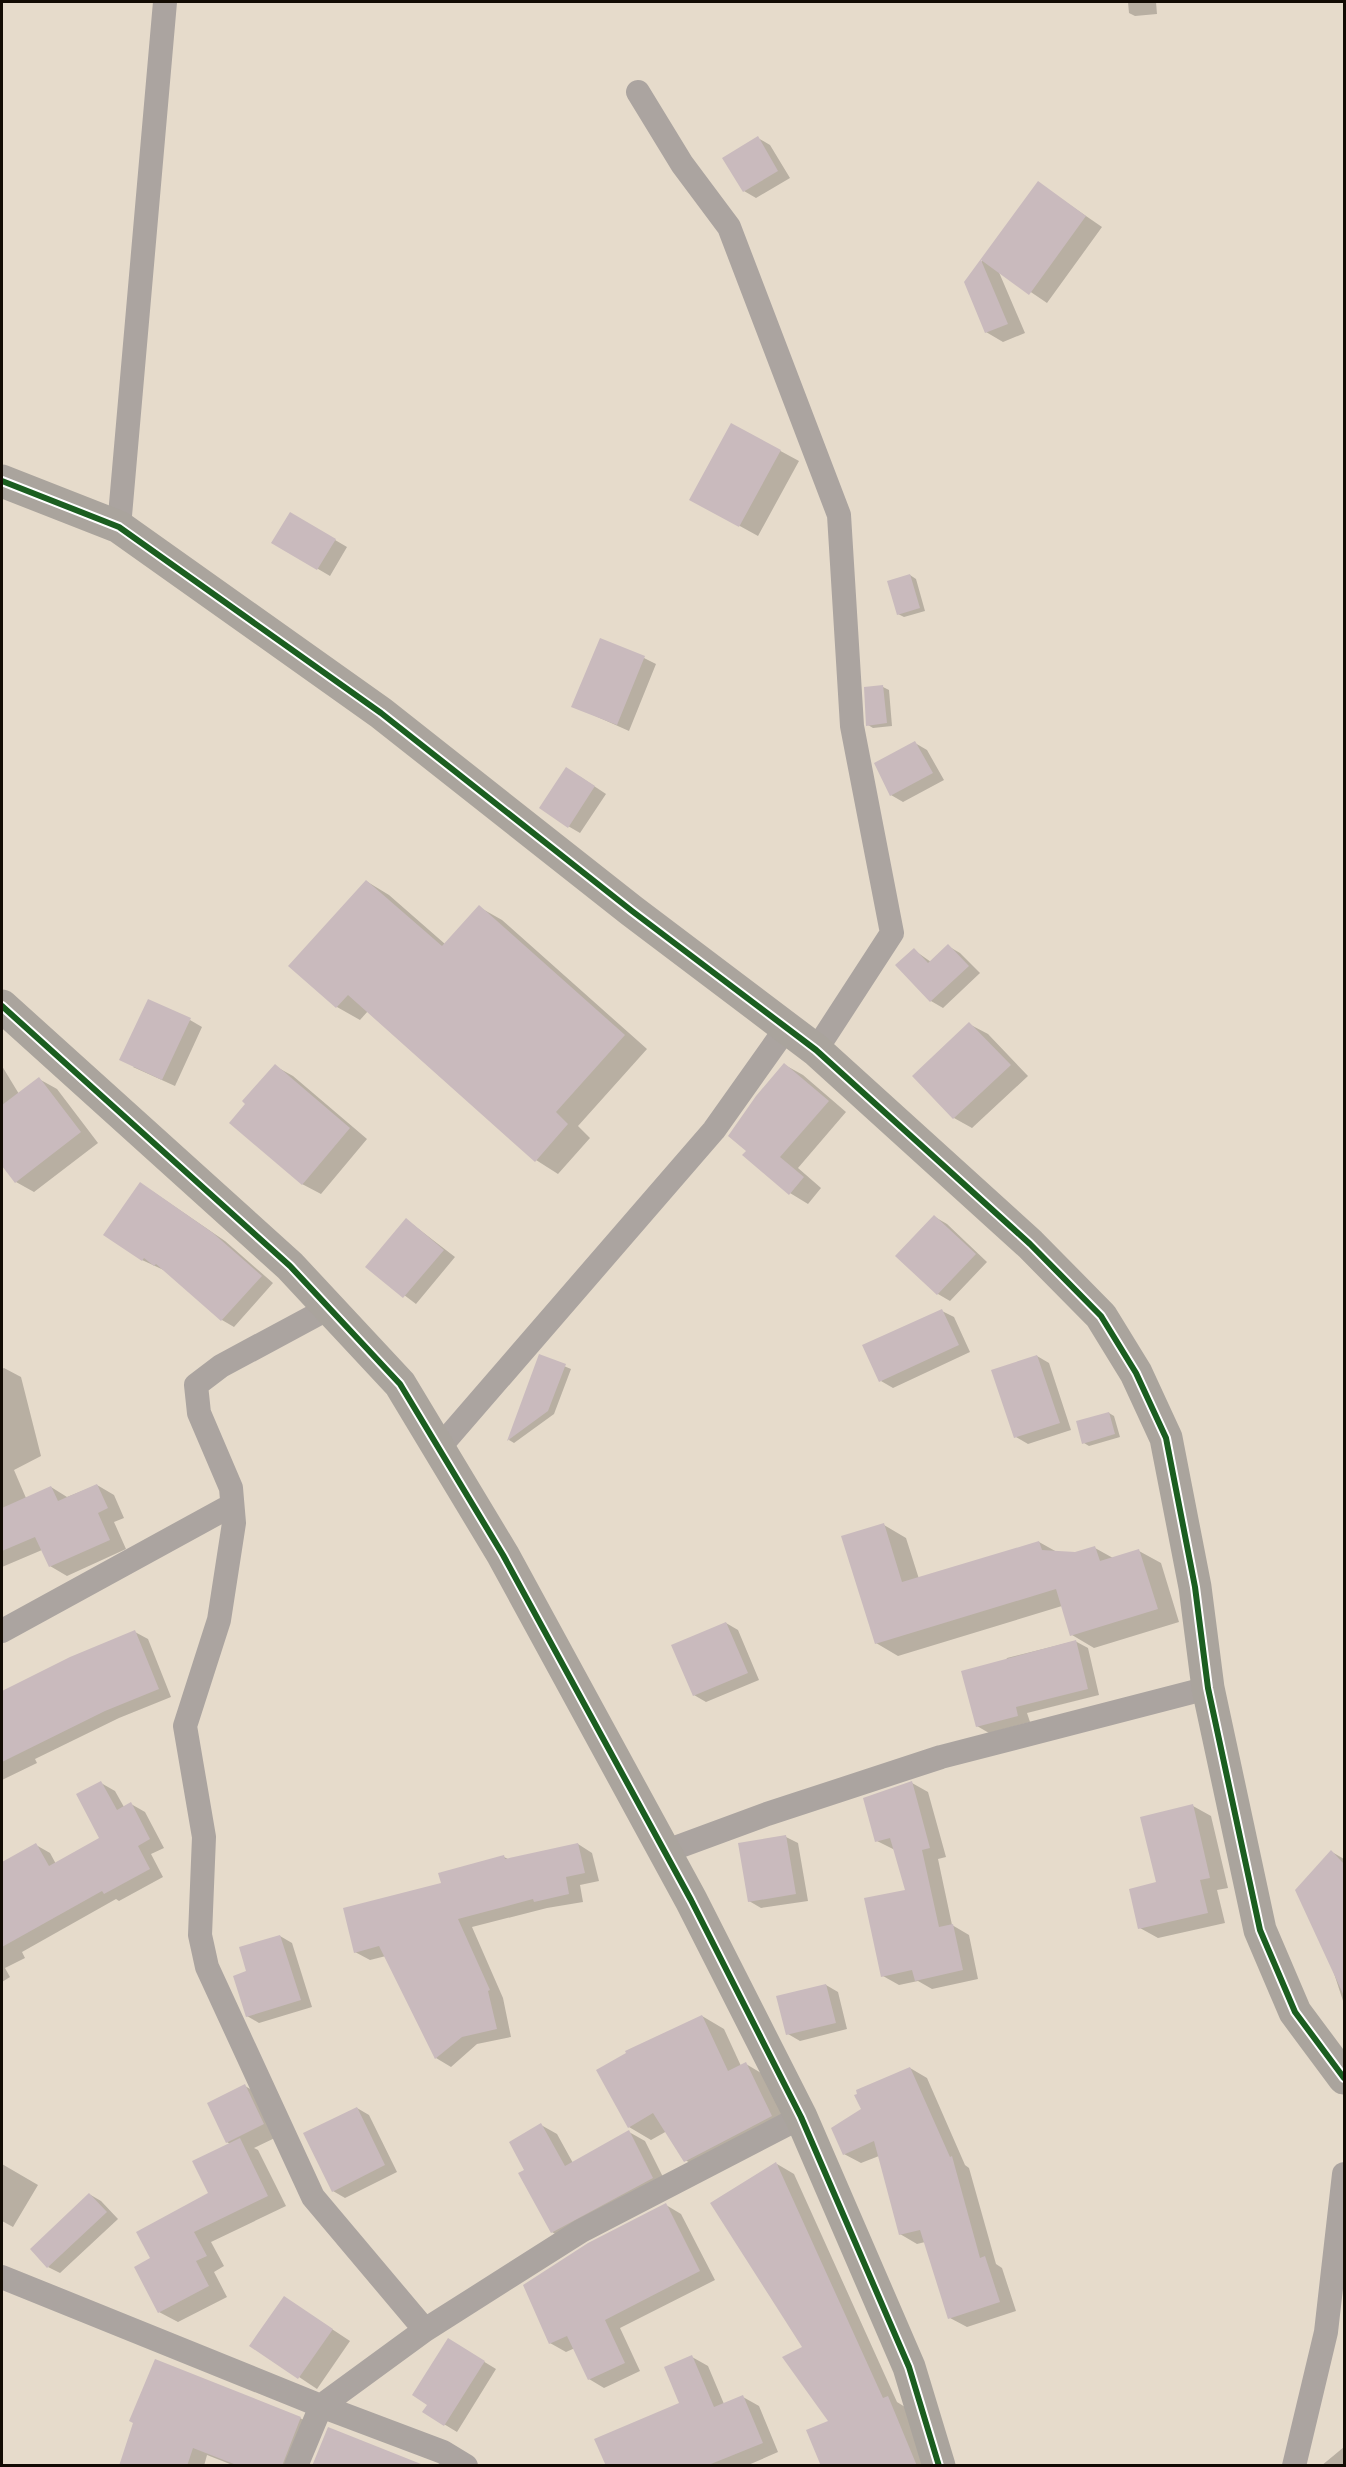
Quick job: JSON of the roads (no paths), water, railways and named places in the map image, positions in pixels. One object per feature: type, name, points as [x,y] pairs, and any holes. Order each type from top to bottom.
[{"type":"street","points":[[120,527],[165,2]]},
{"type":"street","points":[[638,92],[682,164],[729,227],[839,515],[852,726],[892,933],[816,1050]]},
{"type":"street","points":[[2,481],[120,527],[381,712],[632,911],[816,1050],[1030,1244],[1101,1316],[1136,1373],[1166,1438],[1195,1587],[1208,1688],[1260,1930],[1295,2012],[1344,2078]]},
{"type":"street","points":[[2,1006],[290,1266],[400,1384],[503,1555],[664,1852],[801,2117],[909,2367],[939,2466]]},
{"type":"street","points":[[438,1449],[714,1130],[787,1027]]},
{"type":"street","points":[[329,1308],[221,1366],[196,1385],[199,1413],[231,1488],[234,1523],[219,1620],[185,1726],[204,1838],[200,1935],[207,1967],[313,2197],[425,2330]]},
{"type":"street","points":[[2,1631],[232,1505]]},
{"type":"street","points":[[664,1852],[767,1814],[941,1757],[1208,1688]]},
{"type":"street","points":[[296,2466],[321,2406],[425,2330],[581,2231],[801,2117]]},
{"type":"street","points":[[1293,2466],[1326,2332],[1344,2174]]},
{"type":"street","points":[[2,2277],[321,2406],[443,2452],[466,2466]]}]
